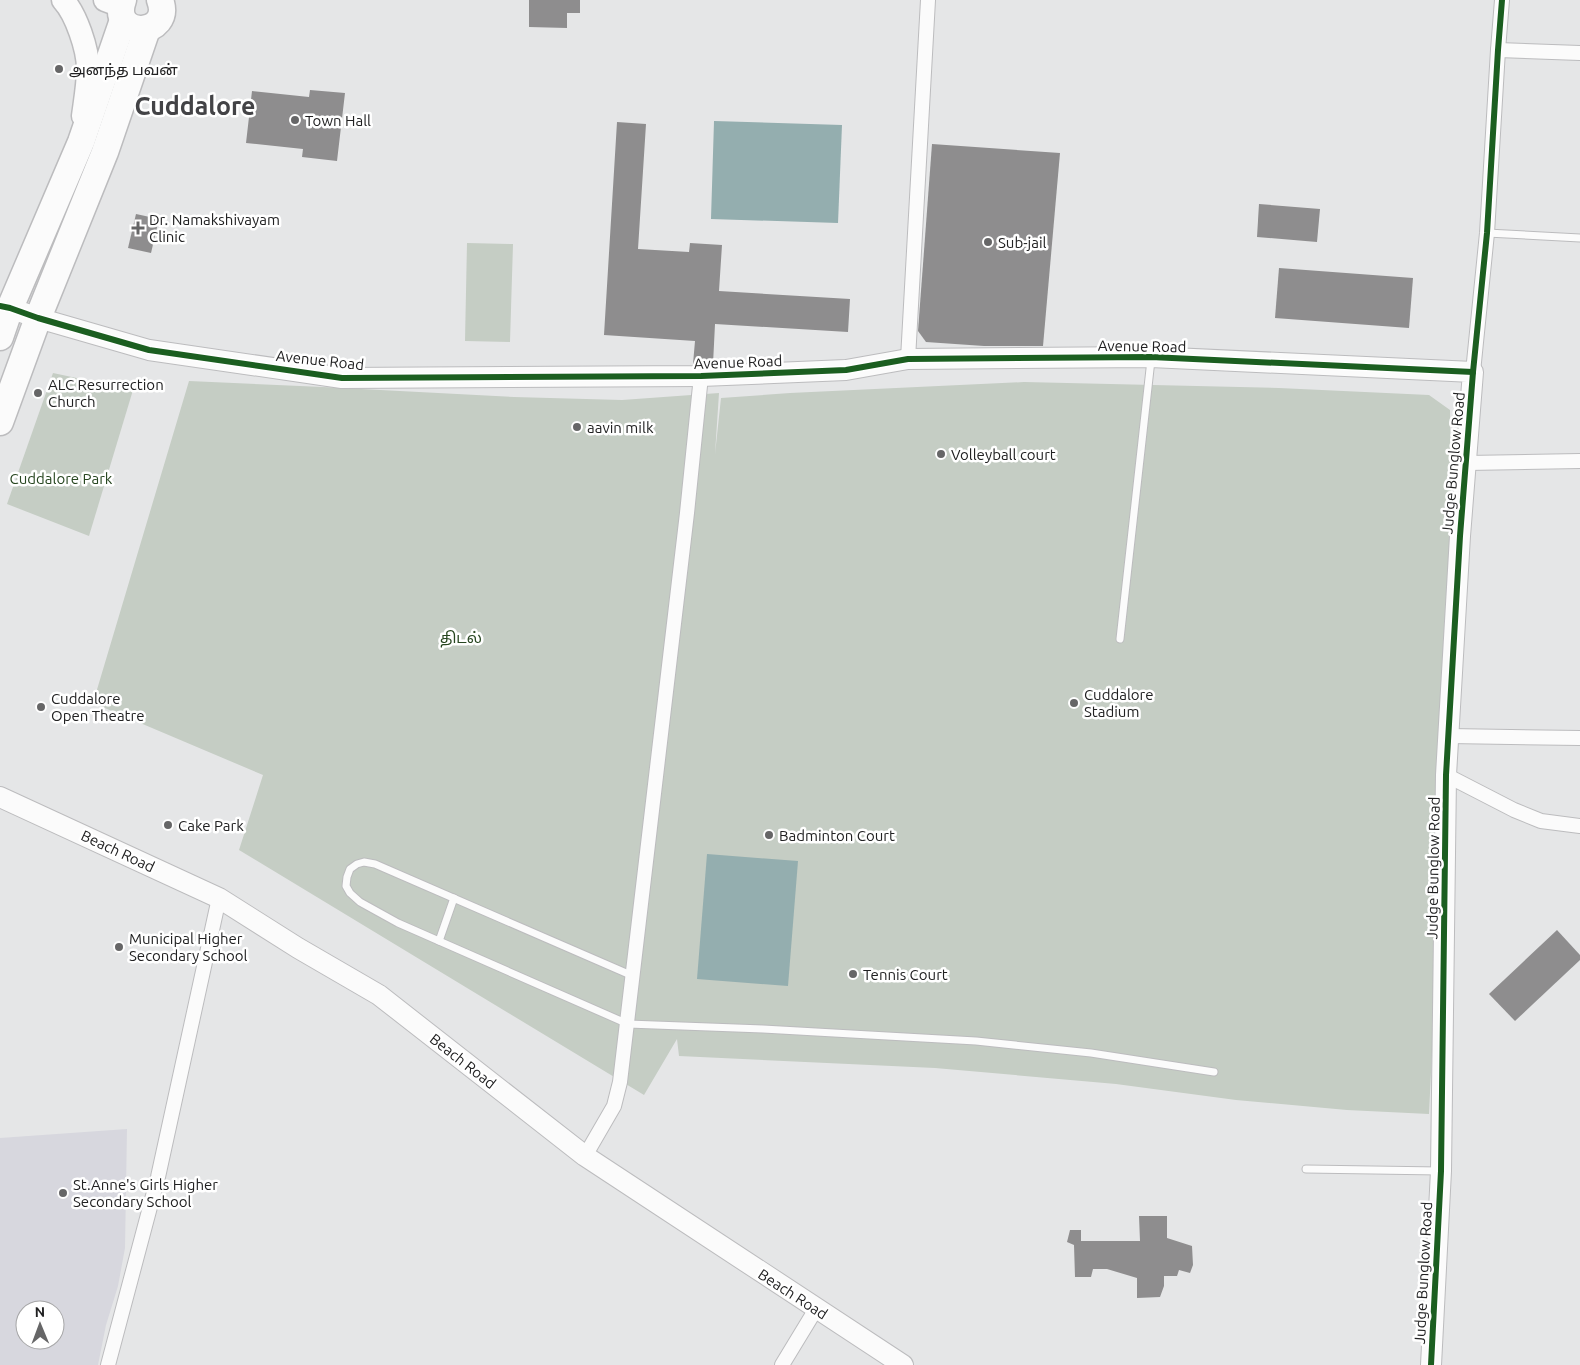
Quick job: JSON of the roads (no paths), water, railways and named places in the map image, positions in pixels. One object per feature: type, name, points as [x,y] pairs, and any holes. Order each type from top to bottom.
[{"type":"highway","points":[[118,6],[128,25],[140,30],[147,29],[158,22],[161,16],[161,1]]},
{"type":"highway","points":[[0,338],[5,307],[81,142],[118,6]]},
{"type":"highway","points":[[0,422],[38,318],[105,152],[147,29]]},
{"type":"main road","points":[[63,0],[70,7],[82,35],[88,68],[81,142]]},
{"type":"street","points":[[908,359],[928,0]]},
{"type":"street","points":[[1473,372],[1488,233],[1502,0]]},
{"type":"street","points":[[1498,50],[1580,54]]},
{"type":"street","name":"Avenue Road","points":[[5,307],[148,350],[342,378],[701,376],[846,370],[908,359],[1151,357],[1473,372]]},
{"type":"street","name":"Judge Bunglow Road","points":[[1430,1365],[1441,1171],[1446,775],[1460,536],[1473,372]]},
{"type":"street","points":[[585,1156],[614,1106],[620,1082],[634,976],[701,376]]},
{"type":"street","points":[[1467,463],[1580,461]]},
{"type":"street","points":[[1448,736],[1580,738]]},
{"type":"street","points":[[1446,775],[1514,810],[1541,821],[1580,826]]},
{"type":"street","name":"Beach Road","points":[[0,797],[219,898],[298,948],[379,995],[585,1156],[902,1365]]},
{"type":"street","points":[[108,1365],[158,1177],[219,898]]},
{"type":"street","points":[[782,1365],[816,1309]]},
{"type":"lane","points":[[1488,233],[1580,238]]},
{"type":"lane","points":[[1120,639],[1151,357]]},
{"type":"lane","points":[[634,976],[375,864],[364,862],[357,864],[350,869],[347,877],[346,886],[350,893],[360,902],[398,923],[628,1024],[763,1029],[976,1041],[1091,1053],[1214,1072]]},
{"type":"lane","points":[[439,941],[454,898]]},
{"type":"lane","points":[[1306,1169],[1441,1171]]},
{"type":"water","points":[[714,121],[842,125],[838,223],[711,219]]},
{"type":"water","points":[[707,854],[798,861],[788,986],[697,979]]},
{"type":"place","name":"அனந்த பவன்","points":[[59,69]]},
{"type":"place","name":"Town Hall","points":[[295,120]]},
{"type":"place","name":"Dr. Namakshivayam Clinic","points":[[138,228]]},
{"type":"place","name":"Sub-jail","points":[[988,242]]},
{"type":"place","name":"ALC Resurrection Church","points":[[38,393]]},
{"type":"place","name":"aavin milk","points":[[577,427]]},
{"type":"place","name":"Volleyball court","points":[[941,454]]},
{"type":"place","name":"Cuddalore Stadium","points":[[1074,703]]},
{"type":"place","name":"Cuddalore Open Theatre","points":[[41,707]]},
{"type":"place","name":"Cake Park","points":[[168,825]]},
{"type":"place","name":"Badminton Court","points":[[769,835]]},
{"type":"place","name":"Municipal Higher Secondary School","points":[[119,947]]},
{"type":"place","name":"Tennis Court","points":[[853,974]]},
{"type":"place","name":"St.Anne's Girls Higher Secondary School","points":[[63,1193]]},
{"type":"district","name":"Cuddalore","points":[[195,106]]},
{"type":"park label","name":"Cuddalore Park","points":[[61,478]]},
{"type":"park label","name":"திடல்","points":[[461,637]]}]
